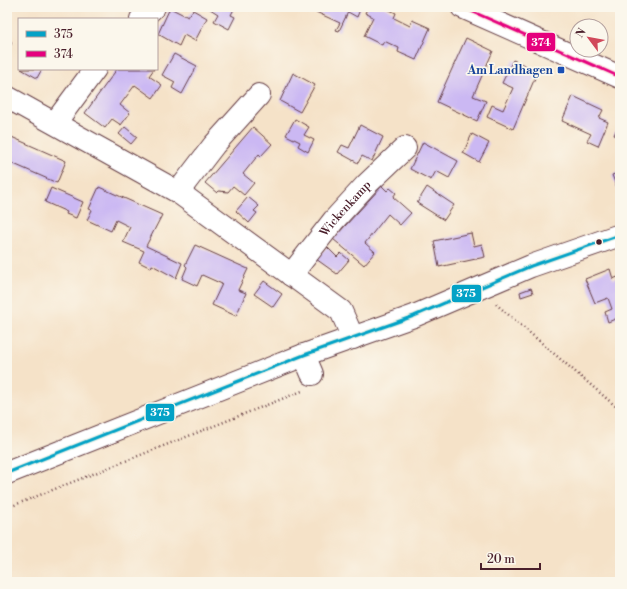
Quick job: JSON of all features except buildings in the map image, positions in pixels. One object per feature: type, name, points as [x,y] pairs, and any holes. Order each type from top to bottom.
[{"type":"main road","points":[[142,18],[154,7]]},
{"type":"main road","points":[[462,7],[620,78]]},
{"type":"main road","points":[[55,123],[94,70]]},
{"type":"main road","points":[[178,192],[214,145],[259,95]]},
{"type":"main road","points":[[7,97],[178,192],[341,311],[353,338]]},
{"type":"main road","name":"Wickenkamp","points":[[291,275],[334,220],[366,185],[405,148]]},
{"type":"main road","points":[[7,473],[308,365],[353,338],[414,316],[531,266],[620,235]]},
{"type":"path","points":[[493,302],[620,410]]},
{"type":"transit line","name":"374","points":[[462,7],[620,77]]},
{"type":"transit line","name":"375","points":[[7,473],[304,355],[414,316],[531,266],[620,235]]},
{"type":"place","name":"Am Landhagen","points":[[561,70]]}]
